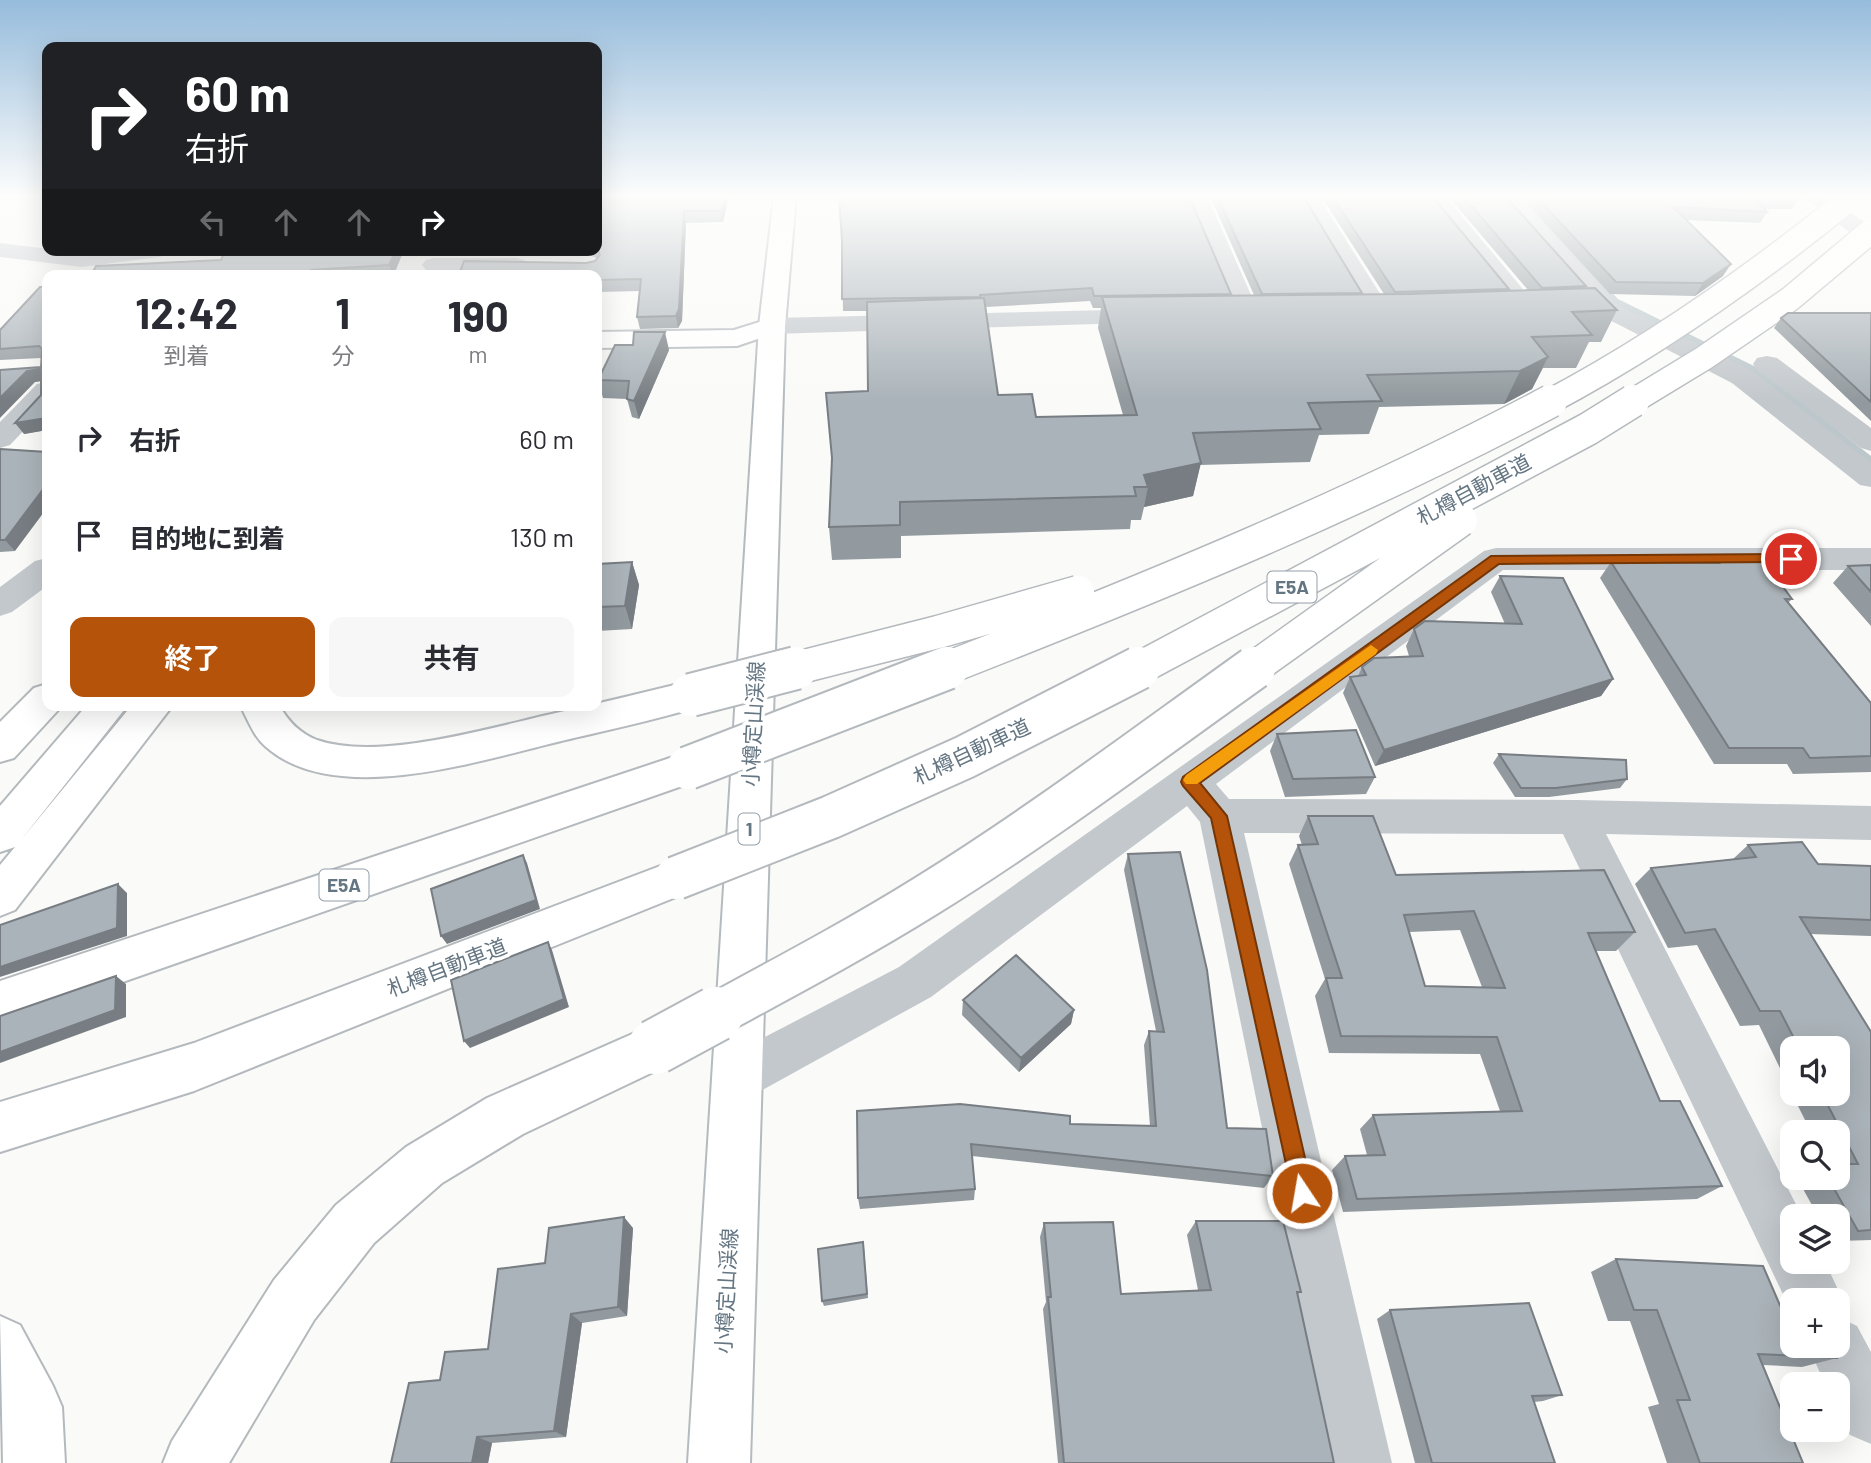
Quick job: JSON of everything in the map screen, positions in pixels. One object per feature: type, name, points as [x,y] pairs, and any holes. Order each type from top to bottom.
[{"type":"main road","name":"小樽定山渓線","points":[[719,1463],[772,326],[778,264]]},
{"type":"main road","name":"札樽自動車道","points":[[0,1003],[688,768],[954,667],[1181,574],[1356,499],[1500,429],[1616,364],[1722,297],[1766,264]]},
{"type":"main road","name":"札樽自動車道","points":[[0,1127],[194,1067],[831,817],[965,757],[1098,690],[1588,429],[1704,358],[1790,299],[1831,264]]},
{"type":"main road","points":[[602,326],[738,321],[772,326]]},
{"type":"main road","points":[[602,340],[737,338],[772,326]]},
{"type":"main road","points":[[261,711],[276,733],[298,749],[329,759],[405,761],[450,754],[1026,608],[1138,573],[1385,470],[1500,429]]},
{"type":"main road","points":[[194,1463],[293,1300],[355,1224],[424,1165],[505,1116],[655,1047],[823,957],[927,896],[1047,816],[1588,429]]},
{"type":"main road","points":[[0,747],[42,703]]},
{"type":"main road","points":[[0,835],[104,711]]},
{"type":"main road","points":[[0,897],[149,711]]},
{"type":"main road","points":[[0,1345],[32,1407],[34,1463]]},
{"type":"street","points":[[501,264],[538,265]]},
{"type":"street","points":[[1225,264],[1247,315]]},
{"type":"street","points":[[1349,264],[1380,314]]},
{"type":"street","points":[[1513,264],[1567,310],[1742,377],[1871,478]]},
{"type":"street","points":[[1542,264],[1567,310]]},
{"type":"street","points":[[1603,270],[1622,291],[1634,299],[1769,365],[1871,442]]},
{"type":"street","points":[[1502,312],[1567,310]]},
{"type":"street","points":[[1354,314],[1407,313]]},
{"type":"street","points":[[1222,315],[1274,315]]},
{"type":"street","points":[[772,326],[1170,316]]},
{"type":"street","points":[[0,439],[42,377]]},
{"type":"street","points":[[738,1077],[915,982],[1204,799],[1496,559],[1871,559]]},
{"type":"street","points":[[0,604],[42,573]]},
{"type":"street","points":[[1204,799],[1576,817],[1871,823]]},
{"type":"street","points":[[1204,799],[1361,1463]]},
{"type":"street","points":[[1576,817],[1780,1230]]},
{"type":"street","points":[[1844,1358],[1871,1414]]},
{"type":"building","points":[[389,264],[311,270],[94,270],[96,266]]},
{"type":"building","points":[[463,264],[681,264],[679,309],[676,316],[637,317],[641,279],[602,280],[602,270],[461,270]]},
{"type":"building","points":[[842,264],[1218,264],[1231,294],[1094,296],[1092,288],[980,297],[842,299]]},
{"type":"building","points":[[1248,264],[1345,264],[1362,293],[1262,294]]},
{"type":"building","points":[[1377,264],[1489,264],[1509,289],[1395,292]]},
{"type":"building","points":[[1522,264],[1566,264],[1586,286],[1542,288]]},
{"type":"building","points":[[1599,264],[1731,264],[1703,283],[1616,282]]},
{"type":"building","points":[[42,287],[42,349],[39,346],[0,349],[0,330]]},
{"type":"building","points":[[1595,288],[1617,310],[1572,312],[1592,335],[1532,337],[1548,357],[1520,371],[1367,375],[1382,401],[1308,403],[1321,429],[1193,433],[1201,463],[1144,475],[1148,487],[1134,487],[1136,496],[900,502],[900,525],[829,527],[832,458],[826,393],[868,391],[867,302],[984,298],[998,395],[1032,394],[1036,417],[1137,415],[1102,297],[1409,294]]},
{"type":"building","points":[[1788,313],[1871,313],[1871,402],[1781,318]]},
{"type":"building","points":[[634,332],[665,332],[634,401],[627,399],[629,381],[602,380],[602,372],[615,345],[633,345]]},
{"type":"building","points":[[42,349],[42,419],[15,423],[41,395],[41,369],[27,371],[0,398],[0,370],[41,367]]},
{"type":"building","points":[[0,449],[42,452],[42,491],[5,540],[0,540]]},
{"type":"building","points":[[1714,556],[1760,556],[1792,599],[1785,599],[1871,703],[1871,756],[1810,758],[1803,748],[1729,748],[1611,562],[1719,563]]},
{"type":"building","points":[[632,562],[625,606],[602,607],[602,564]]},
{"type":"building","points":[[1871,565],[1871,592],[1848,566]]},
{"type":"building","points":[[1500,576],[1563,578],[1613,679],[1384,750],[1350,677],[1366,675],[1362,667],[1374,658],[1423,656],[1414,629],[1425,621],[1522,624]]},
{"type":"building","points":[[1356,730],[1375,777],[1293,779],[1277,734]]},
{"type":"building","points":[[1499,754],[1626,760],[1627,779],[1556,788],[1521,788]]},
{"type":"building","points":[[1308,816],[1373,816],[1396,875],[1604,870],[1635,932],[1588,933],[1660,1101],[1680,1101],[1722,1186],[1357,1199],[1345,1156],[1385,1155],[1373,1115],[1522,1111],[1497,1037],[1341,1036],[1326,978],[1342,978],[1298,845],[1318,844]],"holes":[[[1474,911],[1505,988],[1425,986],[1404,915]]]},
{"type":"building","points":[[1802,842],[1818,864],[1871,866],[1871,920],[1800,917],[1871,1032],[1871,1230],[1858,1231],[1850,1217],[1850,1204],[1843,1204],[1835,1190],[1850,1190],[1850,1164],[1858,1164],[1850,1148],[1850,1120],[1835,1120],[1828,1106],[1850,1106],[1850,1036],[1793,1036],[1780,1011],[1760,1011],[1715,929],[1685,933],[1651,868],[1756,857],[1748,845]]},
{"type":"building","points":[[1180,852],[1207,970],[1227,1128],[1266,1129],[1273,1176],[971,1144],[975,1189],[858,1198],[857,1111],[960,1104],[1070,1116],[1070,1124],[1156,1126],[1149,1031],[1164,1032],[1128,854]]},
{"type":"building","points":[[523,855],[536,900],[441,936],[431,889]]},
{"type":"building","points":[[118,884],[117,928],[0,967],[0,925]]},
{"type":"building","points":[[548,942],[564,999],[464,1041],[451,980]]},
{"type":"building","points":[[1016,955],[1074,1010],[1021,1058],[963,1000]]},
{"type":"building","points":[[116,976],[115,1010],[0,1052],[0,1016]]},
{"type":"building","points":[[624,1217],[618,1307],[571,1314],[554,1431],[477,1437],[472,1463],[391,1463],[409,1383],[440,1380],[445,1352],[488,1349],[498,1269],[545,1263],[549,1228]]},
{"type":"building","points":[[1196,1221],[1283,1221],[1301,1292],[1297,1292],[1334,1463],[1064,1463],[1048,1297],[1051,1297],[1044,1223],[1113,1222],[1121,1294],[1211,1290]]},
{"type":"building","points":[[863,1242],[867,1294],[822,1301],[818,1249]]},
{"type":"building","points":[[1616,1259],[1763,1266],[1780,1305],[1780,1355],[1758,1354],[1780,1407],[1780,1442],[1794,1442],[1803,1463],[1700,1463],[1677,1400],[1690,1400],[1657,1310],[1634,1310]]},
{"type":"building","points":[[1529,1303],[1562,1395],[1532,1396],[1555,1463],[1432,1463],[1390,1310]]},
{"type":"waterway","points":[[1581,264],[1615,301],[1755,370],[1871,461]]},
{"type":"slow traffic","points":[[1192,780],[1371,650]]},
{"type":"route","points":[[1302,1193],[1219,816],[1189,782],[1496,559],[1791,559]]}]
